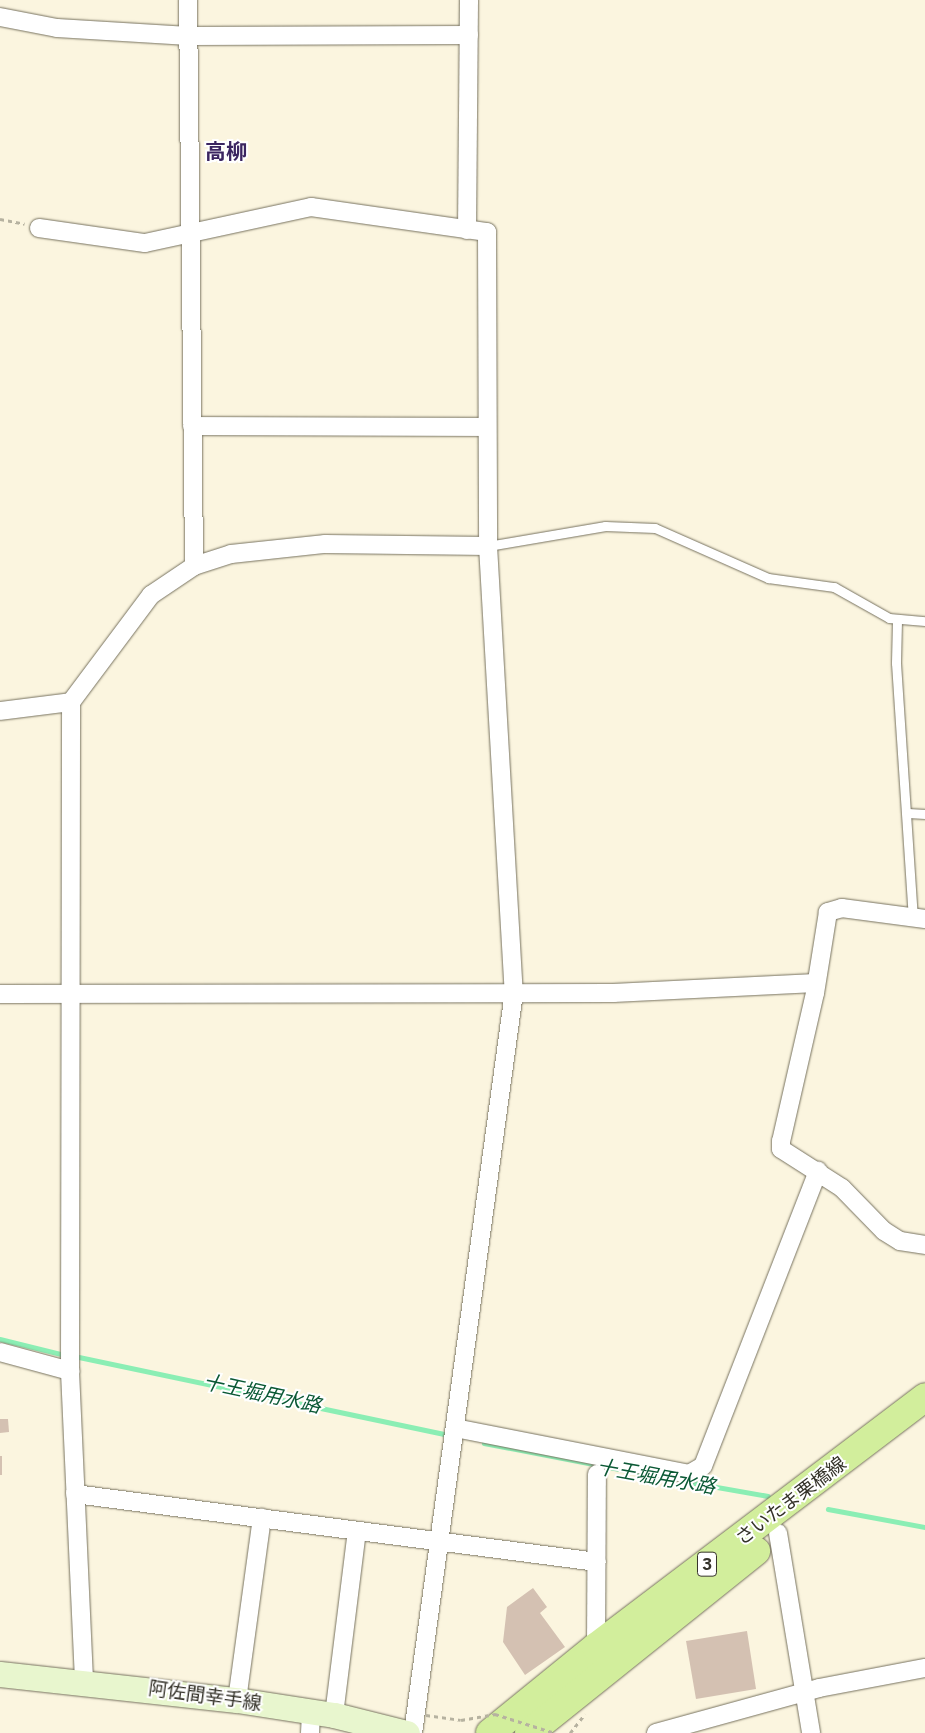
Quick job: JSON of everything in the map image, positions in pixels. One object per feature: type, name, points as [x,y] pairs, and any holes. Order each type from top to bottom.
[{"type":"main road","name":"さいたま栗橋線","points":[[490,1733],[596,1647],[925,1397]]},
{"type":"main road","name":"さいたま栗橋線","points":[[529,1733],[778,1533],[925,1420]]},
{"type":"main road","name":"阿佐間幸手線","points":[[0,1674],[84,1680],[237,1700],[318,1719],[407,1733]]},
{"type":"street","points":[[188,0],[194,566]]},
{"type":"street","points":[[467,230],[469,0]]},
{"type":"street","points":[[0,17],[57,28],[189,36],[469,35]]},
{"type":"street","points":[[39,228],[133,244],[311,206],[487,232],[488,546],[514,992],[413,1733]]},
{"type":"street","points":[[192,426],[487,427]]},
{"type":"street","points":[[84,1680],[70,1371],[71,702],[151,595],[194,566],[231,554],[325,544],[488,546]]},
{"type":"street","points":[[0,711],[71,702]]},
{"type":"street","points":[[919,918],[842,908],[828,912],[816,983],[781,1141],[782,1149],[818,1171],[884,1231],[900,1240],[925,1245]]},
{"type":"street","points":[[0,994],[514,992],[816,983]]},
{"type":"street","points":[[456,1428],[690,1474],[703,1466],[818,1171]]},
{"type":"street","points":[[0,1352],[70,1371]]},
{"type":"street","points":[[596,1647],[597,1474]]},
{"type":"street","points":[[75,1494],[597,1562]]},
{"type":"street","points":[[237,1700],[262,1518]]},
{"type":"street","points":[[318,1719],[358,1531]]},
{"type":"street","points":[[778,1533],[811,1733]]},
{"type":"street","points":[[656,1733],[803,1693],[925,1668]]},
{"type":"lane","points":[[488,546],[605,526],[655,528],[768,578],[834,587],[897,621],[925,621]]},
{"type":"lane","points":[[897,621],[896,662],[908,813],[919,918]]},
{"type":"lane","points":[[908,813],[925,814]]},
{"type":"path","points":[[0,219],[39,228]]},
{"type":"path","points":[[426,1715],[461,1720],[495,1714],[555,1733]]},
{"type":"building","points":[[0,1419],[8,1419],[9,1432],[0,1433]]},
{"type":"building","points":[[0,1456],[2,1456],[2,1475],[0,1475]]},
{"type":"building","points":[[533,1588],[547,1607],[540,1613],[565,1647],[525,1675],[503,1642],[507,1607]]},
{"type":"building","points":[[747,1631],[756,1689],[696,1699],[686,1641]]},
{"type":"waterway","name":"十王堀用水路","points":[[0,1339],[65,1355]]},
{"type":"waterway","name":"十王堀用水路","points":[[79,1357],[445,1434]]},
{"type":"waterway","name":"十王堀用水路","points":[[484,1443],[666,1478]]},
{"type":"waterway","name":"十王堀用水路","points":[[683,1481],[768,1496]]},
{"type":"waterway","name":"十王堀用水路","points":[[828,1509],[925,1527]]},
{"type":"district","name":"高柳","points":[[226,152]]}]
